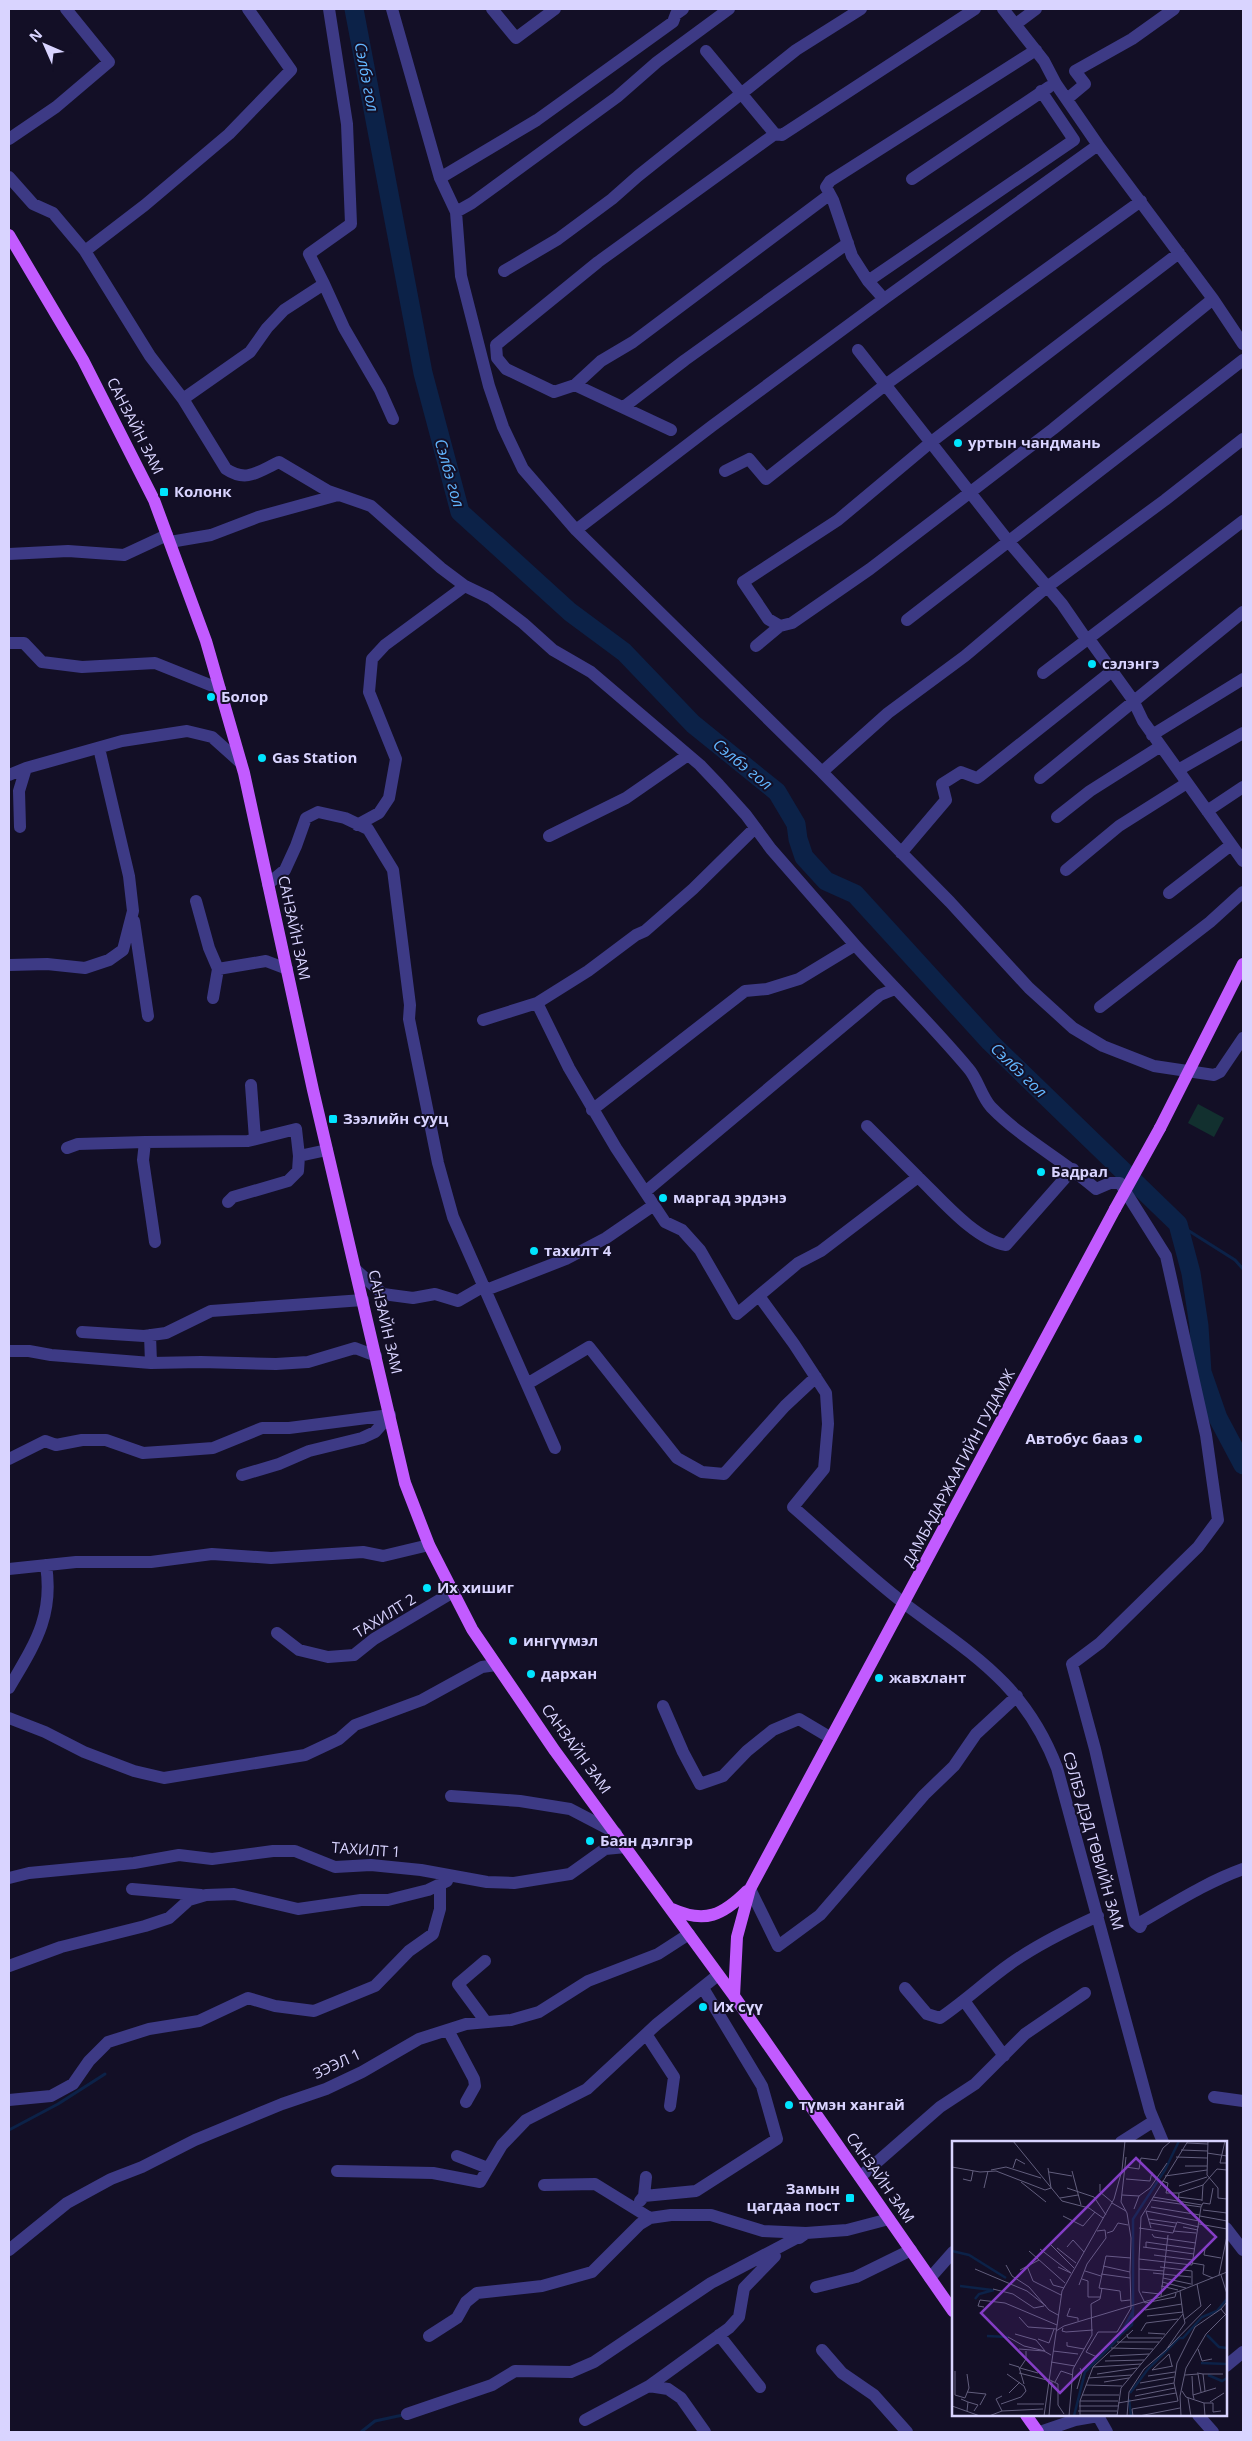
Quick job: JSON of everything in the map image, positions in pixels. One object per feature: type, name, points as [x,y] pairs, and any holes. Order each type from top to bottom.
[{"type":"main road","name":"САНЗАЙН ЗАМ","points":[[9,235],[83,360],[154,500],[206,641],[241,763],[327,1150],[405,1483],[429,1545],[472,1629],[496,1665],[555,1750],[734,1996],[952,2310]]},
{"type":"main road","name":"ДАМБАДАРЖААГИЙН ГУДАМЖ","points":[[734,1996],[737,1937],[750,1889],[1160,1128],[1243,964]]},
{"type":"main road","points":[[670,1908],[686,1915],[699,1917],[713,1915],[736,1902],[750,1889]]},
{"type":"main road","points":[[1027,2416],[1039,2432]]},
{"type":"street","points":[[9,140],[56,108],[109,62],[66,9]]},
{"type":"street","points":[[86,251],[145,205],[229,134],[291,70],[248,9]]},
{"type":"street","points":[[329,9],[347,124],[351,224],[309,254],[344,328],[380,390],[393,419]]},
{"type":"street","points":[[392,9],[440,178],[456,212],[461,276],[489,386],[503,427],[523,469],[576,530],[822,772],[1029,988],[1073,1028],[1103,1046],[1154,1066],[1188,1072],[1217,1074],[1243,1038]]},
{"type":"street","points":[[492,9],[516,38],[555,9]]},
{"type":"street","points":[[456,212],[472,203],[617,96],[657,62],[727,9]]},
{"type":"street","points":[[504,271],[558,239],[612,199],[638,176],[796,50],[861,9]]},
{"type":"street","points":[[706,51],[775,134],[782,135],[975,9]]},
{"type":"street","points":[[1002,9],[1036,50],[1056,84],[1098,145],[1180,253],[1243,344]]},
{"type":"street","points":[[1016,24],[1036,9]]},
{"type":"street","points":[[1067,99],[1085,84],[1075,71],[1132,39],[1174,9]]},
{"type":"street","points":[[440,178],[538,120],[674,22],[677,11]]},
{"type":"street","points":[[884,299],[868,281],[852,256],[833,200],[826,186],[830,181],[1036,50]]},
{"type":"street","points":[[912,179],[1041,91],[1056,84]]},
{"type":"street","points":[[868,281],[1074,140],[1041,91]]},
{"type":"street","points":[[775,134],[598,262],[496,345],[497,358],[506,369],[554,392],[574,384],[601,361],[633,342],[829,195]]},
{"type":"street","points":[[576,530],[712,426],[884,299],[1098,145]]},
{"type":"street","points":[[9,177],[33,204],[54,213],[86,251],[150,356],[183,399],[226,470],[236,476],[249,476],[280,462],[328,491],[371,506],[404,537],[465,586],[490,598],[523,623],[553,650],[591,672],[719,784],[855,945],[895,990],[920,1012],[971,1070],[990,1106],[1034,1142],[1073,1169],[1096,1189],[1110,1182],[1120,1183],[1166,1256],[1206,1435],[1218,1520],[1198,1546],[1100,1644],[1072,1664],[1095,1749],[1135,1923],[1140,1927],[1143,1921],[1183,1899],[1196,1889],[1243,1869]]},
{"type":"street","points":[[725,472],[749,458],[766,480],[885,385],[1141,201]]},
{"type":"street","points":[[625,406],[685,360],[848,243]]},
{"type":"street","points":[[780,626],[768,618],[743,582],[838,520],[930,443],[1180,253]]},
{"type":"street","points":[[183,399],[250,352],[267,328],[284,310],[324,284]]},
{"type":"street","points":[[756,646],[780,626],[792,623],[870,569],[1053,429],[1213,299]]},
{"type":"street","points":[[858,350],[1084,636],[1089,639],[1133,700],[1152,735],[1243,861]]},
{"type":"street","points":[[907,620],[1243,360]]},
{"type":"street","points":[[574,384],[625,406],[671,430]]},
{"type":"street","points":[[822,772],[888,713],[965,656],[1047,587],[1165,500],[1243,439]]},
{"type":"street","points":[[9,554],[68,551],[124,555],[168,538],[211,534],[258,517],[338,495]]},
{"type":"street","points":[[1043,673],[1243,521]]},
{"type":"street","points":[[357,825],[379,813],[389,798],[396,759],[369,692],[372,659],[384,645],[465,586]]},
{"type":"street","points":[[1040,778],[1133,700],[1243,612]]},
{"type":"street","points":[[9,643],[24,643],[42,662],[82,667],[155,663],[220,689]]},
{"type":"street","points":[[901,853],[946,800],[942,784],[961,772],[977,778],[1112,671]]},
{"type":"street","points":[[1152,735],[1243,679]]},
{"type":"street","points":[[9,775],[26,768],[122,740],[187,731],[212,737],[241,763]]},
{"type":"street","points":[[1178,770],[1243,733]]},
{"type":"street","points":[[1057,817],[1090,791],[1160,746]]},
{"type":"street","points":[[99,748],[129,876],[137,949],[148,1016]]},
{"type":"street","points":[[550,836],[626,798],[688,755]]},
{"type":"street","points":[[20,827],[19,791],[26,768]]},
{"type":"street","points":[[1066,870],[1119,826],[1187,783]]},
{"type":"street","points":[[1207,811],[1243,787]]},
{"type":"street","points":[[268,884],[285,870],[306,818],[318,812],[345,818],[368,829],[393,870],[410,1005],[409,1019],[438,1163],[453,1217],[554,1448]]},
{"type":"street","points":[[483,1020],[537,1003],[588,971],[636,934],[645,931],[693,889],[755,828]]},
{"type":"street","points":[[1169,893],[1231,845]]},
{"type":"street","points":[[1100,1007],[1196,933],[1243,892]]},
{"type":"street","points":[[196,902],[209,948],[218,969],[212,998]]},
{"type":"street","points":[[9,965],[47,964],[85,968],[109,960],[123,950],[133,911]]},
{"type":"street","points":[[592,1110],[745,991],[767,989],[799,979],[855,945]]},
{"type":"street","points":[[218,969],[266,961],[287,969]]},
{"type":"street","points":[[645,1192],[880,995],[895,990]]},
{"type":"street","points":[[537,1003],[592,1110],[665,1222],[682,1230],[700,1250],[737,1314],[798,1263],[821,1251],[918,1177]]},
{"type":"street","points":[[251,1085],[255,1140]]},
{"type":"street","points":[[867,1126],[966,1222],[996,1243],[1006,1245],[1073,1169]]},
{"type":"street","points":[[67,1148],[78,1144],[255,1140],[296,1129],[299,1156],[298,1172],[288,1181],[233,1197],[228,1202]]},
{"type":"street","points":[[145,1142],[143,1160],[154,1242]]},
{"type":"street","points":[[299,1156],[327,1150]]},
{"type":"street","points":[[356,1270],[383,1294],[413,1298],[435,1294],[458,1300],[485,1288],[566,1259],[606,1238],[654,1205]]},
{"type":"street","points":[[527,1384],[589,1347],[677,1458],[702,1472],[724,1474],[785,1406],[816,1378],[759,1296]]},
{"type":"street","points":[[82,1332],[150,1334],[173,1330],[211,1311],[363,1300]]},
{"type":"street","points":[[150,1334],[151,1364]]},
{"type":"street","points":[[9,1351],[29,1351],[51,1356],[151,1364],[201,1362],[276,1364],[308,1362],[354,1348],[376,1356]]},
{"type":"street","name":"СЭЛБЭ ДЭД ТӨВИЙН ЗАМ","points":[[816,1378],[826,1393],[828,1424],[824,1470],[793,1507],[905,1604],[977,1657],[1017,1696],[1041,1731],[1056,1768],[1154,2121],[1163,2141]]},
{"type":"street","points":[[9,1459],[45,1442],[56,1445],[82,1440],[106,1440],[143,1453],[213,1448],[262,1428],[289,1428],[390,1415]]},
{"type":"street","points":[[242,1475],[279,1464],[309,1451],[362,1438],[375,1432],[390,1415]]},
{"type":"street","points":[[9,1569],[109,1561],[134,1563],[212,1554],[271,1558],[363,1552],[383,1556],[429,1545]]},
{"type":"street","points":[[9,1688],[40,1636],[46,1616],[48,1579],[46,1565]]},
{"type":"street","name":"ТАХИЛТ 2","points":[[277,1633],[299,1650],[328,1657],[354,1655],[374,1639],[453,1592]]},
{"type":"street","points":[[9,1718],[45,1732],[84,1752],[126,1768],[164,1778],[305,1755],[339,1739],[355,1725],[406,1707],[482,1667],[496,1665]]},
{"type":"street","points":[[750,1889],[778,1946],[820,1915],[924,1795],[954,1766],[976,1734],[1017,1696]]},
{"type":"street","points":[[663,1706],[683,1752],[700,1784],[723,1776],[747,1751],[773,1730],[799,1718],[831,1738]]},
{"type":"street","points":[[451,1796],[520,1801],[570,1809],[616,1833]]},
{"type":"street","name":"ТАХИЛТ 1","points":[[9,1878],[30,1873],[134,1863],[179,1855],[212,1859],[295,1851],[335,1867],[371,1865],[421,1870],[487,1882],[514,1883],[570,1874],[606,1849],[626,1847]]},
{"type":"street","points":[[132,1888],[206,1895],[234,1894],[298,1909],[361,1900],[388,1900],[428,1890],[456,1877]]},
{"type":"street","points":[[11,2102],[51,2096],[73,2084],[89,2061],[108,2042],[149,2028],[199,2021],[248,1998],[275,2006],[314,2011],[375,1986],[409,1951],[433,1934],[440,1909],[440,1885]]},
{"type":"street","points":[[9,1966],[61,1947],[169,1918],[188,1900],[206,1895]]},
{"type":"street","points":[[905,1988],[927,2014],[940,2018],[964,2002],[1009,1965],[1040,1944],[1098,1916]]},
{"type":"street","name":"ЗЭЭЛ 1","points":[[9,2250],[68,2204],[111,2179],[142,2168],[195,2140],[282,2104],[326,2089],[362,2072],[419,2040],[466,2024],[512,2020],[539,2012],[588,1981],[658,1954],[689,1934]]},
{"type":"street","points":[[486,1961],[458,1984],[486,2022]]},
{"type":"street","points":[[337,2171],[433,2173],[480,2182],[502,2145],[526,2120],[587,2089],[646,2034],[718,1975]]},
{"type":"street","points":[[644,2196],[696,2191],[777,2139],[762,2086],[702,1988]]},
{"type":"street","points":[[860,2177],[940,2107],[975,2084],[1025,2034],[1085,1993]]},
{"type":"street","points":[[964,2002],[1004,2056]]},
{"type":"street","points":[[448,2030],[474,2079],[475,2086],[466,2102]]},
{"type":"street","points":[[646,2034],[674,2078],[670,2106]]},
{"type":"street","points":[[1214,2097],[1243,2101]]},
{"type":"street","points":[[1123,2141],[1154,2121]]},
{"type":"street","points":[[457,2156],[488,2168]]},
{"type":"street","points":[[635,2207],[644,2196],[646,2177]]},
{"type":"street","points":[[544,2185],[595,2184],[650,2218]]},
{"type":"street","points":[[429,2336],[457,2318],[466,2302],[477,2293],[542,2286],[592,2272],[640,2224],[650,2218],[671,2215],[710,2215],[762,2231],[806,2234],[847,2230],[889,2219]]},
{"type":"street","points":[[1227,2229],[1243,2250]]},
{"type":"street","points":[[585,2420],[649,2386],[729,2328],[739,2317],[744,2288],[789,2243],[806,2234]]},
{"type":"street","points":[[407,2414],[492,2385],[515,2371],[571,2372],[594,2362],[711,2283],[806,2234]]},
{"type":"street","points":[[816,2287],[856,2277],[910,2250]]},
{"type":"street","points":[[930,2278],[952,2253]]},
{"type":"street","points":[[719,2335],[760,2386]]},
{"type":"street","points":[[822,2350],[842,2373],[874,2395],[908,2432]]},
{"type":"street","points":[[1227,2365],[1243,2352]]},
{"type":"street","points":[[649,2386],[668,2389],[681,2398],[705,2432]]},
{"type":"street","points":[[1039,2432],[1075,2420],[1100,2416],[1107,2432]]},
{"type":"street","points":[[1199,2416],[1213,2432]]},
{"type":"green space","points":[[1198,1104],[1224,1118],[1214,1137],[1188,1123]]},
{"type":"waterway","name":"Сэлбэ гол","points":[[354,9],[423,373],[460,512],[570,612],[624,652],[693,724],[777,792],[796,824],[798,839],[804,857],[826,881],[855,894],[990,1042],[1178,1224],[1191,1273],[1199,1326],[1202,1372],[1218,1418],[1243,1465]]},
{"type":"waterway","points":[[1178,1224],[1235,1260],[1243,1269]]},
{"type":"waterway","points":[[9,2130],[58,2104],[105,2074]]},
{"type":"waterway","points":[[361,2432],[375,2421],[403,2415]]},
{"type":"place","name":"уртын чандмань","points":[[958,443]]},
{"type":"place","name":"Колонк","points":[[164,492]]},
{"type":"place","name":"сэлэнгэ","points":[[1092,664]]},
{"type":"place","name":"Болор","points":[[211,697]]},
{"type":"place","name":"Gas Station","points":[[262,758]]},
{"type":"place","name":"Зээлийн сууц","points":[[333,1119]]},
{"type":"place","name":"Бадрал","points":[[1041,1172]]},
{"type":"place","name":"маргад эрдэнэ","points":[[663,1198]]},
{"type":"place","name":"тахилт 4","points":[[534,1251]]},
{"type":"place","name":"Автобус бааз","points":[[1138,1439]]},
{"type":"place","name":"Их хишиг","points":[[427,1588]]},
{"type":"place","name":"ингүүмэл","points":[[513,1641]]},
{"type":"place","name":"дархан","points":[[531,1674]]},
{"type":"place","name":"жавхлант","points":[[879,1678]]},
{"type":"place","name":"Баян дэлгэр","points":[[590,1841]]},
{"type":"place","name":"Их сүү","points":[[703,2007]]},
{"type":"place","name":"түмэн хангай","points":[[789,2105]]},
{"type":"place","name":"Замын цагдаа пост","points":[[850,2198]]}]
